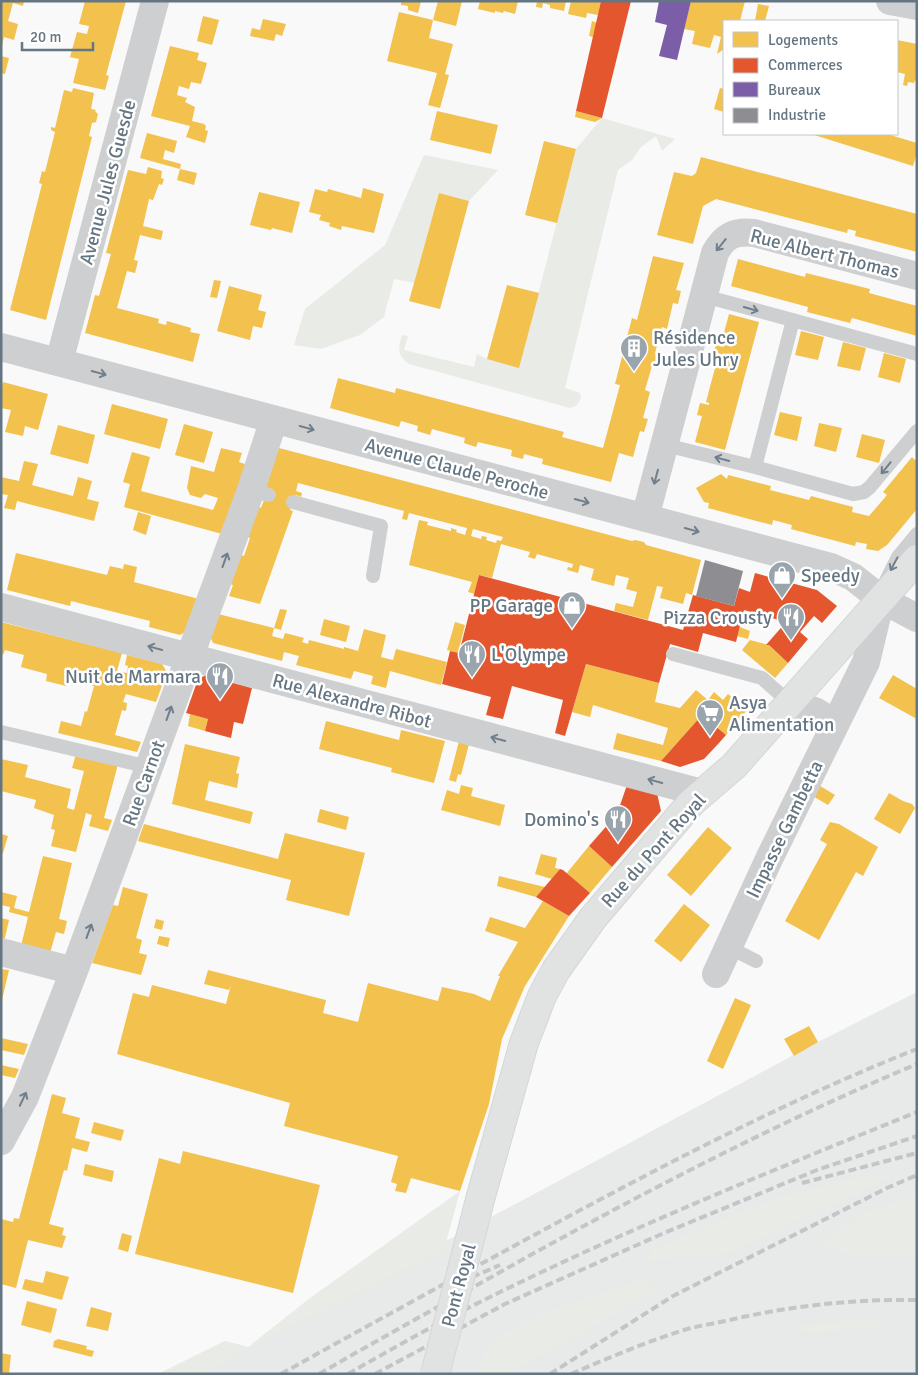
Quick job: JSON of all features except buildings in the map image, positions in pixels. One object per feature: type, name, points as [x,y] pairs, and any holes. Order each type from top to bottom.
[{"type":"main road","name":"Rue du Pont Royal","points":[[481,1196],[524,1043],[542,996],[556,970],[609,898],[691,803],[734,766],[783,710],[900,609],[917,559]]},
{"type":"main road","name":"Pont Royal","points":[[435,1374],[481,1196]]},
{"type":"street","name":"Avenue Jules Guesde","points":[[59,362],[154,1]]},
{"type":"street","points":[[890,1],[917,6]]},
{"type":"street","name":"Rue Albert Thomas","points":[[645,518],[714,253],[719,244],[735,233],[743,232],[917,276]]},
{"type":"street","name":"Avenue Claude Peroche","points":[[1,347],[830,567],[853,577],[900,609]]},
{"type":"street","name":"Rue Carnot","points":[[2,1142],[28,1088],[74,971],[190,657],[260,492],[274,419]]},
{"type":"street","name":"Rue Alexandre Ribot","points":[[1,607],[702,793]]},
{"type":"street","name":"Impasse Gambetta","points":[[716,974],[866,662],[900,609]]},
{"type":"street","points":[[783,710],[813,711],[823,716],[830,734]]},
{"type":"street","points":[[1,952],[74,971]]},
{"type":"lane","points":[[704,296],[917,354]]},
{"type":"lane","points":[[755,467],[793,320]]},
{"type":"lane","points":[[665,445],[853,494],[860,494],[870,487],[917,431]]},
{"type":"lane","points":[[293,502],[381,526],[373,576]]},
{"type":"lane","points":[[900,609],[892,568],[898,557],[917,534]]},
{"type":"lane","points":[[673,654],[762,678],[783,710]]},
{"type":"lane","points":[[1,732],[149,767]]},
{"type":"lane","points":[[728,947],[756,961]]},
{"type":"shaded area","points":[[602,118],[675,139],[662,151],[656,136],[641,147],[632,160],[618,170],[565,388],[580,393],[581,399],[576,406],[570,408],[409,364],[402,358],[399,351],[402,335],[408,336],[404,350],[474,367],[477,354],[487,359],[519,367],[576,149]]},
{"type":"shaded area","points":[[424,155],[498,170],[469,201],[439,193],[414,283],[394,279],[384,317],[360,335],[321,349],[294,345],[305,309],[385,245]]},
{"type":"shaded area","points":[[917,992],[917,1374],[158,1374],[225,1341],[248,1347],[818,1042]]},
{"type":"shaded area","points":[[873,1173],[892,1176],[729,1253],[647,1261],[651,1249],[776,1198]]},
{"type":"shaded area","points":[[460,1191],[444,1250],[248,1347],[310,1298]]},
{"type":"shaded area","points":[[917,1195],[917,1255],[860,1258],[835,1249],[818,1246],[865,1211]]},
{"type":"shaded area","points":[[644,1279],[659,1290],[508,1374],[478,1374],[487,1344],[533,1316]]},
{"type":"shaded area","points":[[880,1320],[879,1328],[807,1333],[787,1325]]},
{"type":"shaded area","points":[[225,1341],[248,1347],[205,1374],[159,1374]]},
{"type":"railway","points":[[281,1374],[573,1214],[700,1148],[785,1106],[917,1049]]},
{"type":"railway","points":[[319,1374],[527,1257],[671,1180],[768,1131],[917,1064]]},
{"type":"railway","points":[[348,1374],[470,1307],[580,1254],[747,1181],[917,1112]]},
{"type":"railway","points":[[375,1374],[505,1304],[664,1233],[817,1170],[917,1136]]},
{"type":"railway","points":[[802,1183],[917,1153]]},
{"type":"railway","points":[[550,1374],[673,1296],[887,1188],[917,1175]]},
{"type":"railway","points":[[461,1282],[500,1265]]},
{"type":"railway","points":[[571,1374],[613,1356],[700,1326],[773,1311],[821,1304],[917,1300]]},
{"type":"place","name":"Résidence Jules Uhry","points":[[634,372]]},
{"type":"place","name":"Speedy","points":[[782,599]]},
{"type":"place","name":"PP Garage","points":[[572,629]]},
{"type":"place","name":"Pizza Crousty","points":[[791,641]]},
{"type":"place","name":"L'Olympe","points":[[472,678]]},
{"type":"place","name":"Nuit de Marmara","points":[[220,700]]},
{"type":"place","name":"Asya Alimentation","points":[[710,737]]},
{"type":"place","name":"Domino's","points":[[618,843]]}]
